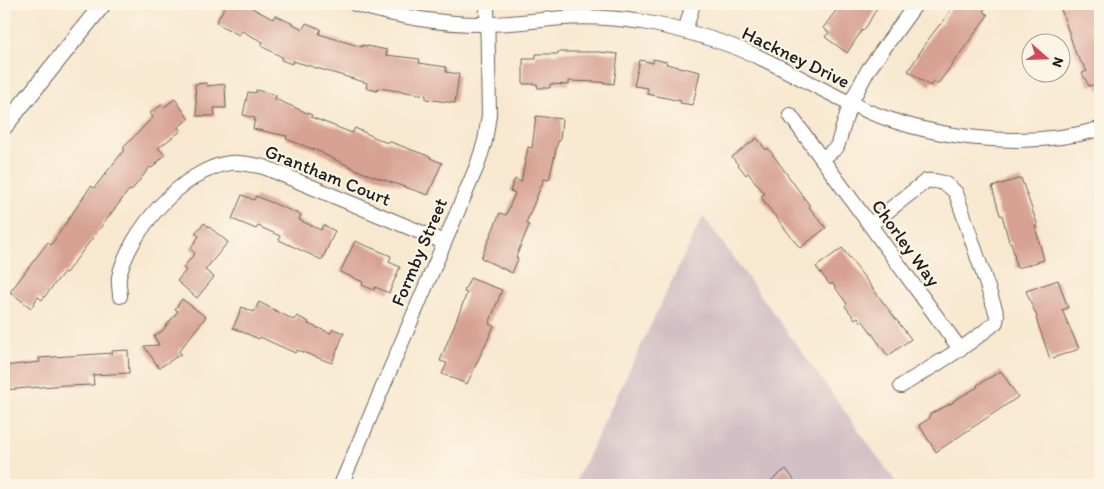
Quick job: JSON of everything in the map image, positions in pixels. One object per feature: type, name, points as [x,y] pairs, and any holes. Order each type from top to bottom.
[{"type":"street","points":[[4,126],[103,4]]},
{"type":"street","name":"Hackney Drive","points":[[355,4],[386,13],[462,24],[488,24],[564,18],[602,18],[641,22],[685,31],[716,40],[751,54],[850,104],[903,124],[949,134],[987,139],[1024,140],[1062,137],[1100,129]]},
{"type":"street","name":"Formby Street","points":[[341,485],[477,166],[485,141],[489,115],[487,4]]},
{"type":"street","points":[[685,31],[693,4]]},
{"type":"street","points":[[822,159],[837,147],[850,104],[868,70],[916,4]]},
{"type":"street","name":"Chorley Way","points":[[790,115],[960,349]]},
{"type":"street","name":"Grantham Court","points":[[120,296],[118,279],[124,260],[149,221],[164,202],[194,176],[230,163],[246,163],[264,167],[444,242]]},
{"type":"street","points":[[870,225],[926,181],[943,182],[950,186],[956,193],[997,315],[996,322],[960,349],[901,386]]},
{"type":"shaded area","points":[[703,216],[898,485],[574,485]]},
{"type":"building","points":[[226,4],[244,4],[273,19],[275,15],[303,29],[306,23],[321,29],[319,34],[362,47],[362,45],[387,50],[386,55],[420,59],[419,63],[446,67],[446,72],[459,74],[455,103],[426,99],[426,95],[378,88],[377,91],[366,88],[367,83],[293,61],[292,64],[281,60],[282,57],[261,46],[263,42],[242,31],[239,35],[216,23]]},
{"type":"building","points":[[841,4],[879,4],[868,24],[847,53],[825,37],[829,32],[823,28]]},
{"type":"building","points":[[954,4],[989,4],[983,11],[988,15],[938,84],[933,81],[930,86],[908,71]]},
{"type":"building","points":[[1067,4],[1094,4],[1100,21],[1100,92],[1095,84],[1089,86],[1082,73],[1087,71],[1076,54],[1072,42],[1072,32],[1069,32],[1060,6]]},
{"type":"building","points":[[558,52],[618,54],[614,84],[569,81],[569,85],[550,84],[550,88],[538,88],[537,84],[523,84],[523,59],[536,59],[536,54],[558,54]]},
{"type":"building","points":[[653,59],[700,72],[693,105],[647,94],[648,88],[634,86],[640,60],[653,63]]},
{"type":"building","points":[[207,83],[207,86],[225,84],[226,108],[214,108],[215,116],[197,116],[195,84]]},
{"type":"building","points":[[256,90],[276,95],[275,99],[312,115],[311,117],[352,133],[355,128],[387,143],[388,141],[442,163],[428,195],[364,173],[323,153],[286,139],[287,136],[253,129],[255,118],[243,115],[248,92],[256,93]]},
{"type":"building","points":[[175,99],[189,119],[178,127],[181,131],[158,148],[165,155],[152,168],[150,167],[131,191],[129,190],[66,273],[64,272],[42,300],[38,297],[31,308],[10,292],[48,242],[51,245],[91,186],[94,188],[125,149],[123,148],[153,117],[150,113],[162,105],[164,107]]},
{"type":"building","points":[[536,116],[562,119],[560,141],[558,141],[549,180],[544,179],[526,223],[529,225],[516,257],[518,259],[512,273],[481,258],[500,213],[506,215],[515,193],[510,191],[515,179],[521,182],[528,147],[532,148]]},
{"type":"building","points":[[757,138],[766,150],[768,148],[826,228],[800,248],[765,203],[761,196],[765,194],[748,173],[746,175],[732,157]]},
{"type":"building","points":[[1021,178],[1038,226],[1035,226],[1044,260],[1018,268],[1016,267],[1011,242],[1009,242],[992,187]]},
{"type":"building","points":[[242,195],[254,200],[256,196],[301,215],[299,220],[321,230],[323,225],[335,231],[322,260],[279,240],[280,236],[258,226],[256,229],[232,219]]},
{"type":"building","points":[[204,223],[228,242],[205,270],[214,277],[197,298],[177,281],[186,270],[183,268],[195,253],[190,249],[199,236],[195,233]]},
{"type":"building","points":[[355,241],[391,256],[389,262],[400,267],[389,293],[375,287],[374,290],[362,285],[363,282],[340,272]]},
{"type":"building","points":[[842,248],[911,339],[888,356],[863,321],[861,322],[858,317],[855,319],[832,283],[830,285],[816,267]]},
{"type":"building","points":[[470,278],[502,290],[489,324],[494,326],[467,384],[442,374],[447,363],[440,361],[467,293],[464,292]]},
{"type":"building","points":[[1058,280],[1068,308],[1062,310],[1079,349],[1050,359],[1037,317],[1026,291]]},
{"type":"building","points":[[182,299],[206,317],[179,351],[181,354],[159,368],[144,346],[159,345],[154,336],[162,331],[178,311],[175,309]]},
{"type":"building","points":[[259,302],[294,320],[297,316],[309,322],[308,324],[331,333],[333,329],[344,333],[332,363],[297,350],[295,353],[260,337],[259,339],[233,328],[242,307],[254,312]]},
{"type":"building","points":[[128,350],[129,373],[93,375],[94,385],[66,385],[4,390],[4,366],[40,362],[39,358],[112,353],[112,351]]},
{"type":"building","points":[[1001,371],[1018,397],[936,452],[919,425],[930,418],[930,414],[954,402],[978,387],[977,385]]},
{"type":"building","points":[[786,469],[798,485],[765,485]]}]
